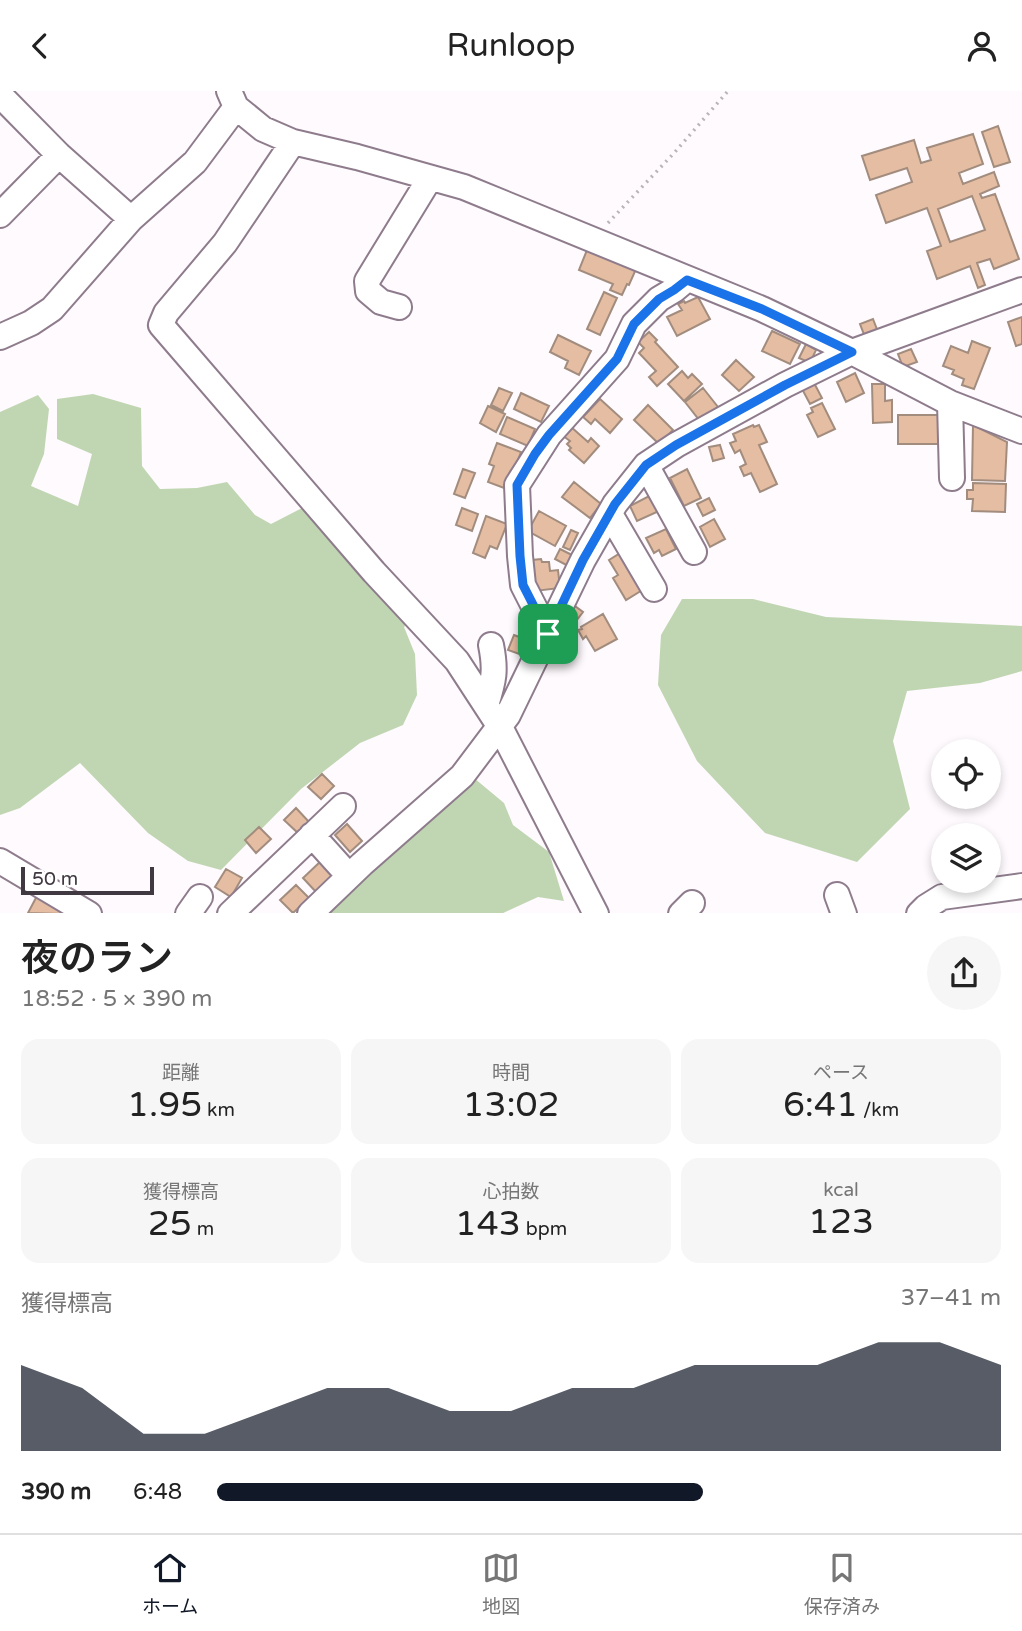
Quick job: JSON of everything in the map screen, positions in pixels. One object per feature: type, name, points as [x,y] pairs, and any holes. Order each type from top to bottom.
[{"type":"street","points":[[0,95],[59,155],[131,219]]},
{"type":"street","points":[[0,337],[31,323],[52,309],[131,219],[195,162],[233,99],[263,128],[293,142],[464,187],[762,309],[950,403],[1022,431]]},
{"type":"street","points":[[293,142],[225,243],[166,313],[161,325],[374,572],[457,661],[500,727],[596,913]]},
{"type":"street","points":[[0,215],[59,155]]},
{"type":"street","points":[[399,307],[381,302],[368,291],[367,281],[430,178]]},
{"type":"street","points":[[548,634],[523,585],[517,485],[549,435],[617,359],[634,324],[659,299],[687,280]]},
{"type":"street","points":[[310,913],[462,776],[500,727],[583,560],[610,514],[646,465],[688,438],[852,352],[1022,291]]},
{"type":"street","points":[[950,403],[952,478]]},
{"type":"street","points":[[646,465],[694,552]]},
{"type":"street","points":[[610,514],[654,589]]},
{"type":"street","points":[[486,705],[493,685],[495,666],[491,645]]},
{"type":"street","points":[[230,913],[343,806]]},
{"type":"street","points":[[312,835],[349,876]]},
{"type":"street","points":[[0,861],[89,913]]},
{"type":"street","points":[[919,913],[942,897],[1022,886]]},
{"type":"path","points":[[592,240],[676,152],[728,91]]},
{"type":"green space","points":[[93,394],[141,408],[142,466],[160,489],[197,488],[227,482],[255,515],[271,524],[304,507],[413,617],[404,627],[415,654],[417,695],[403,725],[360,743],[301,789],[221,870],[188,861],[148,833],[80,763],[20,808],[0,815],[0,412],[38,395],[49,409],[44,454],[31,486],[78,506],[92,454],[57,439],[57,399]]},
{"type":"green space","points":[[682,599],[753,599],[826,617],[1022,626],[1022,671],[980,683],[907,691],[893,741],[910,809],[857,862],[765,833],[697,761],[658,685],[661,635]]},
{"type":"green space","points":[[474,778],[504,803],[513,825],[549,852],[564,901],[538,897],[503,913],[322,913]]},
{"type":"building","points":[[998,126],[1010,162],[994,167],[982,132]]},
{"type":"building","points":[[973,134],[983,164],[959,173],[963,184],[994,172],[999,186],[980,194],[982,198],[995,194],[1019,259],[994,269],[990,259],[977,263],[985,285],[978,288],[970,266],[937,279],[927,251],[941,246],[927,208],[886,223],[876,195],[912,182],[907,168],[870,180],[862,156],[914,140],[921,163],[931,160],[927,148]],"holes":[[[972,196],[985,230],[950,242],[938,209]]]},
{"type":"building","points":[[587,250],[636,269],[622,295],[610,290],[613,284],[579,270]]},
{"type":"building","points":[[604,292],[617,298],[600,335],[587,329]]},
{"type":"building","points":[[698,297],[710,319],[677,336],[667,317],[682,310],[678,304]]},
{"type":"building","points":[[1022,317],[1022,344],[1016,346],[1008,322]]},
{"type":"building","points":[[873,319],[878,332],[865,337],[860,324]]},
{"type":"building","points":[[772,331],[800,344],[790,364],[762,351]]},
{"type":"building","points":[[649,332],[678,367],[657,386],[649,377],[656,371],[639,353],[644,348],[638,342]]},
{"type":"building","points":[[558,335],[591,351],[579,375],[565,368],[568,361],[550,352]]},
{"type":"building","points":[[972,341],[990,348],[974,389],[962,385],[964,379],[952,374],[954,370],[943,366],[951,346],[968,353]]},
{"type":"building","points":[[806,344],[816,350],[810,363],[799,358]]},
{"type":"building","points":[[911,349],[917,362],[903,367],[898,354]]},
{"type":"building","points":[[736,360],[754,377],[739,391],[722,375]]},
{"type":"building","points":[[682,371],[688,378],[692,374],[702,384],[684,401],[668,384]]},
{"type":"building","points":[[855,373],[864,393],[846,402],[837,382]]},
{"type":"building","points":[[813,381],[822,398],[810,404],[801,387]]},
{"type":"building","points":[[872,384],[885,384],[885,401],[892,400],[892,422],[873,423]]},
{"type":"building","points":[[499,388],[512,393],[503,411],[491,405]]},
{"type":"building","points":[[703,388],[718,407],[700,421],[685,402]]},
{"type":"building","points":[[521,393],[549,406],[541,422],[514,409]]},
{"type":"building","points":[[600,399],[622,419],[610,433],[595,419],[591,424],[583,417]]},
{"type":"building","points":[[822,403],[835,429],[818,437],[807,415],[813,412],[811,408]]},
{"type":"building","points":[[648,405],[673,430],[659,444],[634,420]]},
{"type":"building","points":[[488,406],[505,414],[496,432],[480,423]]},
{"type":"building","points":[[898,415],[940,415],[940,444],[898,444]]},
{"type":"building","points":[[507,417],[535,429],[528,446],[500,434]]},
{"type":"building","points":[[759,425],[767,442],[759,445],[777,484],[760,492],[751,473],[744,476],[740,467],[746,464],[740,450],[735,453],[730,443],[736,441],[733,434]]},
{"type":"building","points":[[973,425],[1007,442],[1005,481],[972,480]]},
{"type":"building","points":[[570,426],[588,442],[591,438],[599,446],[584,463],[569,450],[571,448],[567,444],[570,441],[562,435]]},
{"type":"building","points":[[497,443],[521,452],[504,488],[488,482],[494,466],[489,464]]},
{"type":"building","points":[[720,445],[724,458],[713,461],[709,447]]},
{"type":"building","points":[[463,469],[475,473],[465,498],[454,494]]},
{"type":"building","points":[[687,469],[701,498],[684,506],[670,478]]},
{"type":"building","points":[[574,482],[601,504],[590,518],[562,497]]},
{"type":"building","points":[[973,483],[1006,484],[1005,512],[972,511],[973,499],[967,499],[967,490],[973,490]]},
{"type":"building","points":[[651,495],[659,511],[637,521],[630,506]]},
{"type":"building","points":[[709,498],[715,510],[703,516],[697,504]]},
{"type":"building","points":[[462,508],[478,514],[472,531],[456,525]]},
{"type":"building","points":[[539,511],[566,526],[555,546],[528,531]]},
{"type":"building","points":[[486,516],[507,524],[497,549],[490,546],[485,558],[473,553]]},
{"type":"building","points":[[714,519],[725,539],[710,547],[700,527]]},
{"type":"building","points":[[666,529],[676,549],[662,556],[659,550],[654,553],[646,538]]},
{"type":"building","points":[[571,530],[578,533],[570,550],[563,547]]},
{"type":"building","points":[[560,549],[576,557],[570,567],[555,559]]},
{"type":"building","points":[[622,552],[644,589],[626,600],[613,578],[618,575],[609,560]]},
{"type":"building","points":[[541,559],[542,562],[549,562],[550,571],[558,570],[560,588],[535,591],[532,560]]},
{"type":"building","points":[[575,606],[583,612],[573,625],[565,618]]},
{"type":"building","points":[[603,614],[617,639],[595,651],[586,636],[583,639],[578,630]]},
{"type":"building","points":[[514,635],[530,641],[525,656],[508,650]]},
{"type":"building","points":[[322,774],[334,786],[321,799],[308,787]]},
{"type":"building","points":[[296,808],[310,823],[299,834],[284,820]]},
{"type":"building","points":[[347,824],[362,841],[350,852],[335,835]]},
{"type":"building","points":[[259,827],[271,839],[256,853],[245,840]]},
{"type":"building","points":[[321,861],[335,876],[317,893],[303,878]]},
{"type":"building","points":[[226,869],[242,878],[231,897],[215,887]]},
{"type":"building","points":[[296,885],[309,898],[293,913],[280,900]]},
{"type":"building","points":[[38,894],[63,909],[61,913],[28,913]]},
{"type":"route","points":[[687,280],[762,309],[852,352],[785,385],[676,445],[646,465],[615,504],[583,560],[548,634],[523,585],[517,485],[549,435],[617,359],[634,324],[659,299],[687,280]]}]
